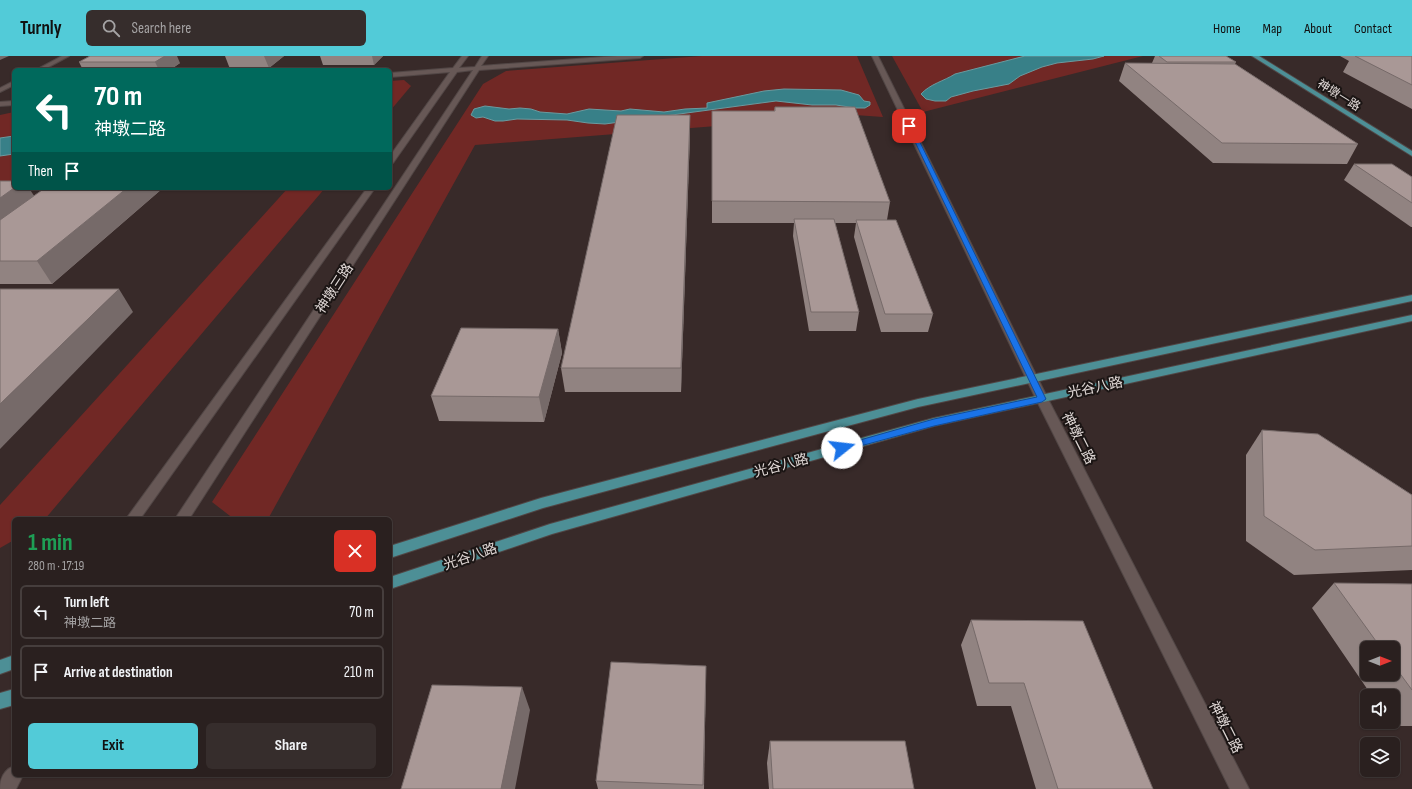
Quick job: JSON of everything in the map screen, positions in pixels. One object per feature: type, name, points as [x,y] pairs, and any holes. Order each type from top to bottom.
[{"type":"main road","name":"神墩一路","points":[[1255,56],[1412,154]]},
{"type":"main road","name":"神墩一路","points":[[1267,56],[1339,100]]},
{"type":"main road","name":"光谷八路","points":[[392,551],[541,503],[918,402],[1412,298]]},
{"type":"main road","name":"光谷八路","points":[[392,582],[558,527],[934,422],[1412,318]]},
{"type":"main road","points":[[0,667],[12,663]]},
{"type":"street","points":[[43,68],[66,56]]},
{"type":"street","points":[[392,158],[465,56]]},
{"type":"street","name":"神墩三路","points":[[183,517],[485,56]]},
{"type":"street","points":[[392,75],[640,56]]},
{"type":"street","name":"神墩二路","points":[[875,56],[1042,399],[1240,789]]},
{"type":"street","points":[[0,90],[12,84]]},
{"type":"street","points":[[0,104],[12,103]]},
{"type":"street","name":"神墩三路","points":[[134,517],[370,190]]},
{"type":"street","points":[[5,789],[13,777]]},
{"type":"shaded area","points":[[702,56],[857,56],[883,117],[855,115],[475,145],[269,517],[231,517],[212,502],[483,84],[506,71]]},
{"type":"shaded area","points":[[892,56],[1143,56],[923,112]]},
{"type":"shaded area","points":[[404,80],[411,86],[392,109],[392,81]]},
{"type":"shaded area","points":[[12,112],[12,181],[0,182],[0,115]]},
{"type":"shaded area","points":[[286,190],[323,190],[47,517],[12,517],[12,541],[0,548],[0,505]]},
{"type":"water","points":[[1025,56],[1104,56],[1093,59],[1057,63],[1042,67],[1020,76],[1009,84],[973,91],[951,97],[946,101],[926,99],[921,94],[933,85],[955,74]]},
{"type":"water","points":[[784,89],[841,90],[859,95],[864,101],[870,102],[870,105],[865,108],[856,108],[836,105],[812,105],[776,101],[605,124],[567,120],[517,119],[495,121],[483,117],[476,118],[471,115],[474,109],[485,106],[509,109],[531,109],[540,112],[567,114],[589,109],[621,111],[630,109],[664,112],[707,108],[707,103],[764,91]]},
{"type":"water","points":[[12,136],[12,154],[0,156],[0,138]]},
{"type":"building","points":[[90,56],[165,56],[155,62],[79,62]]},
{"type":"building","points":[[1159,56],[1226,56],[1236,62],[1167,62]]},
{"type":"building","points":[[1355,56],[1412,56],[1412,85]]},
{"type":"building","points":[[1125,63],[1235,64],[1358,144],[1222,143]]},
{"type":"building","points":[[775,107],[855,107],[890,202],[712,201],[712,111],[775,111]]},
{"type":"building","points":[[617,115],[690,115],[681,368],[561,368]]},
{"type":"building","points":[[1354,164],[1392,164],[1412,177],[1412,203]]},
{"type":"building","points":[[0,181],[12,181],[12,189],[0,198]]},
{"type":"building","points":[[42,190],[125,190],[37,261],[0,261],[0,220]]},
{"type":"building","points":[[794,219],[834,219],[859,312],[811,312]]},
{"type":"building","points":[[856,220],[896,220],[933,314],[885,314]]},
{"type":"building","points":[[0,289],[119,289],[0,404]]},
{"type":"building","points":[[461,328],[558,329],[539,397],[431,396]]},
{"type":"building","points":[[1262,430],[1318,434],[1412,495],[1412,546],[1315,550],[1264,516]]},
{"type":"building","points":[[1334,583],[1412,584],[1412,690],[1400,674],[1400,641],[1376,641]]},
{"type":"building","points":[[971,620],[1083,621],[1153,789],[1058,789],[1024,683],[989,683]]},
{"type":"building","points":[[611,662],[706,666],[703,785],[596,781]]},
{"type":"building","points":[[432,685],[522,687],[501,789],[401,789]]},
{"type":"building","points":[[770,741],[905,741],[914,789],[773,789]]},
{"type":"route","points":[[842,448],[934,422],[1042,399],[909,126]]}]
